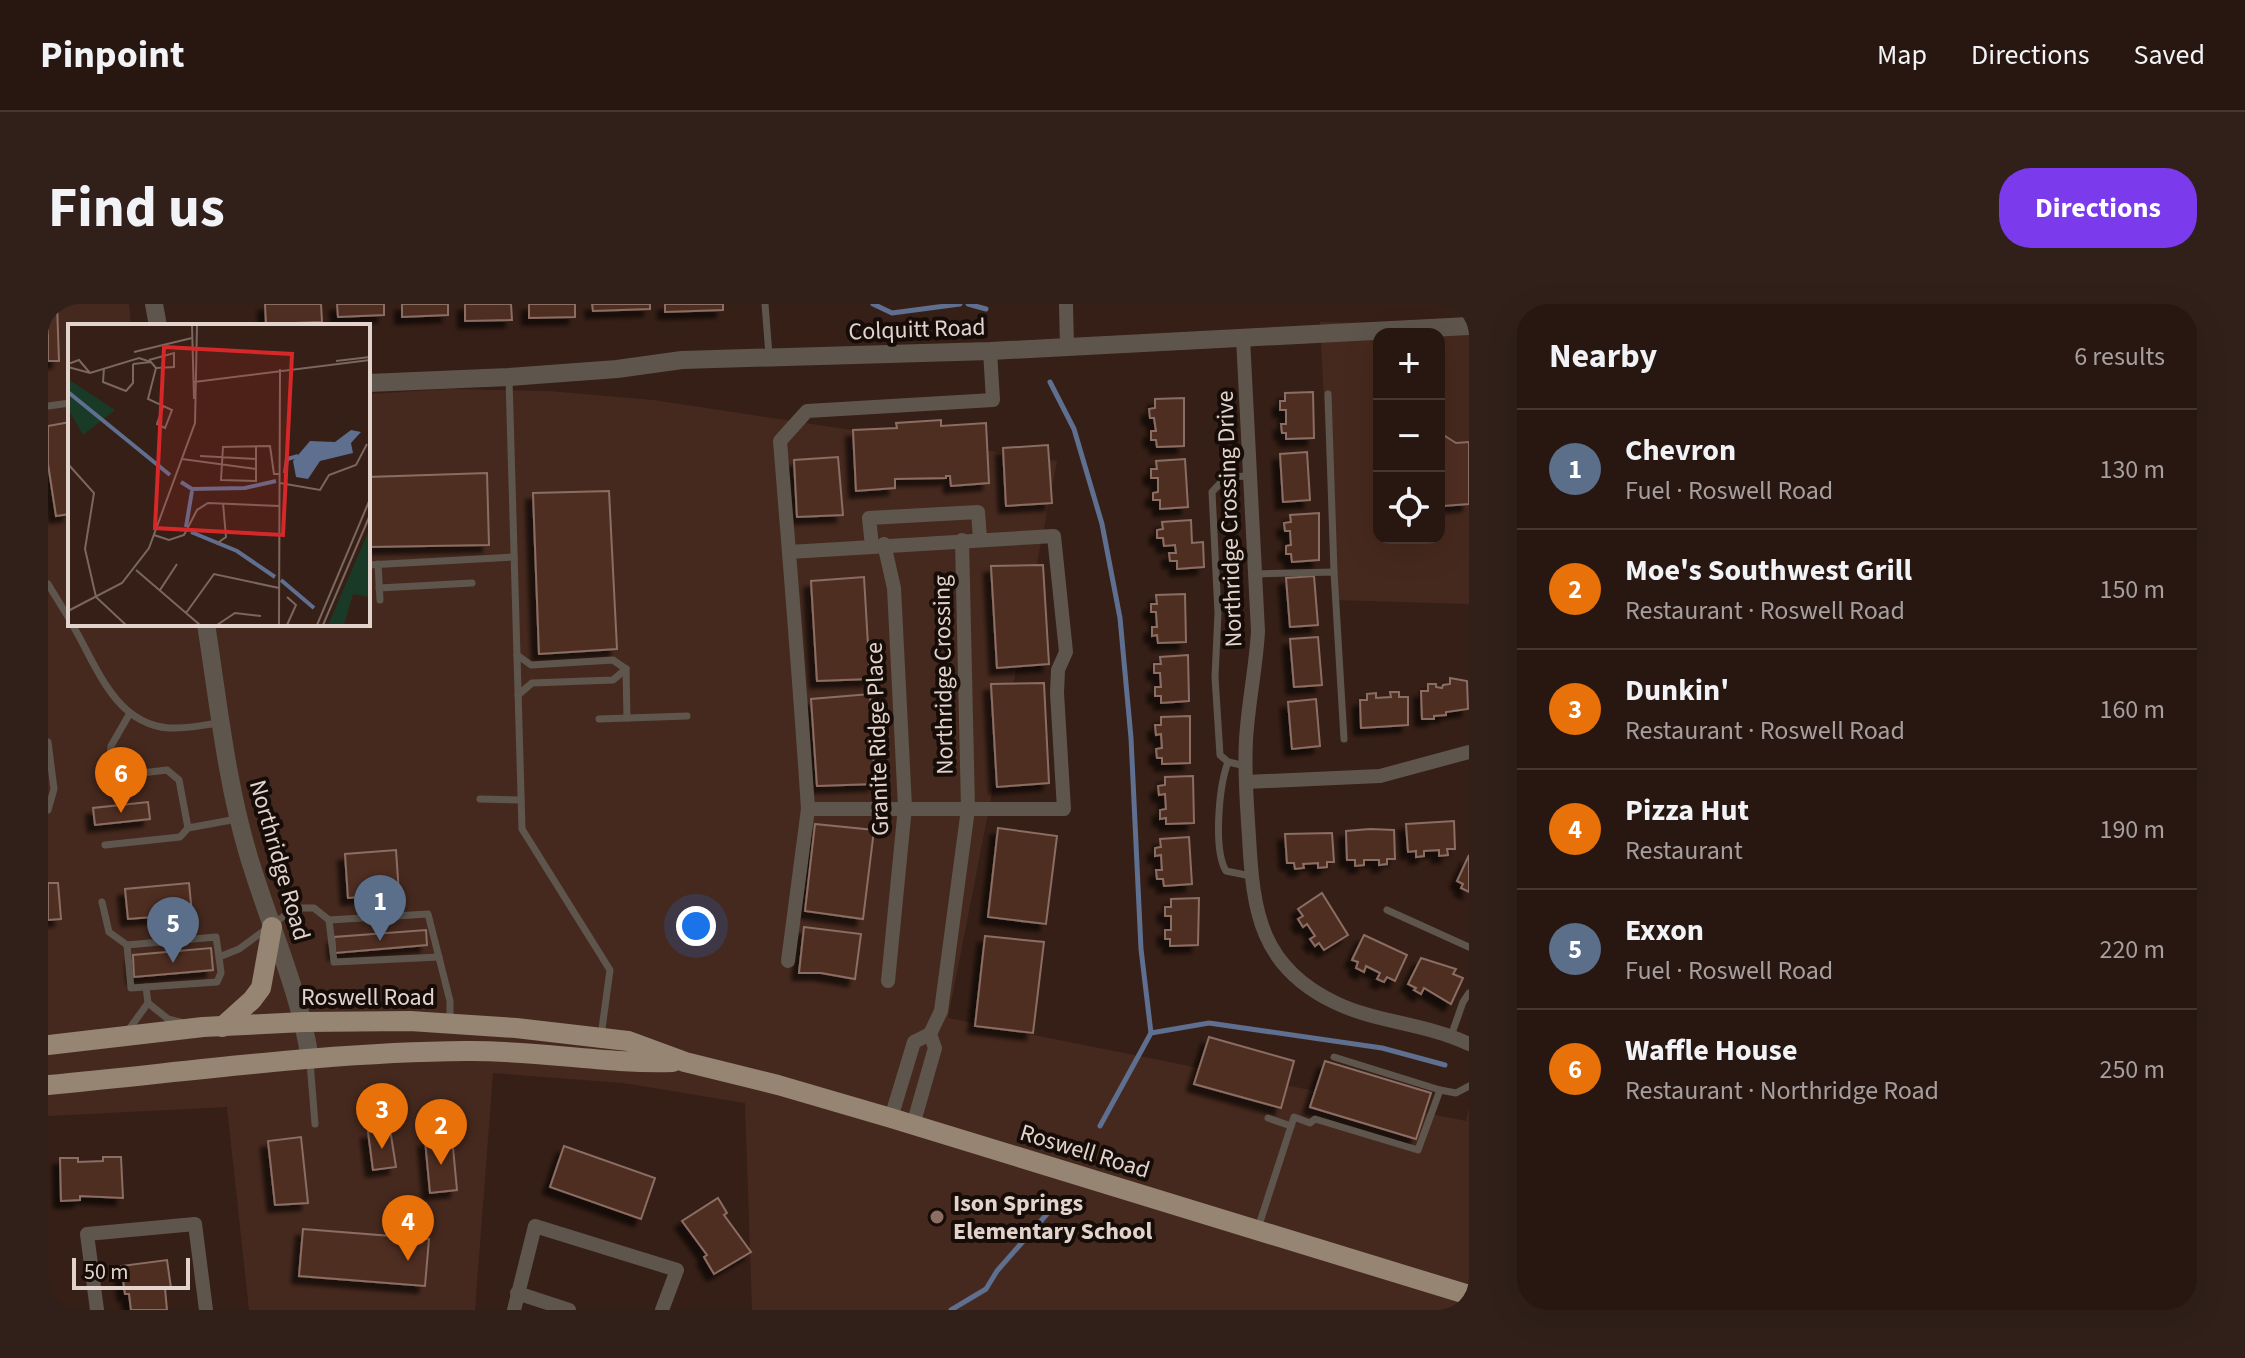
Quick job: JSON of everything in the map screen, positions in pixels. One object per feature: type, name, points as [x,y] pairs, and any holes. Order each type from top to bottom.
[{"type":"main road","points":[[212,1027],[252,1000],[261,988],[272,927]]},
{"type":"main road","name":"Roswell Road","points":[[48,1045],[212,1027],[304,1022],[450,1023],[628,1041],[685,1062],[891,1118],[1469,1295]]},
{"type":"main road","name":"Roswell Road","points":[[48,1085],[310,1059],[467,1051],[521,1052],[627,1063],[685,1062]]},
{"type":"street","points":[[154,304],[158,324]]},
{"type":"street","points":[[1066,304],[1067,347]]},
{"type":"street","name":"Colquitt Road","points":[[370,383],[509,377],[617,369],[682,360],[990,351],[1469,326]]},
{"type":"street","name":"Northridge Crossing Drive","points":[[1243,338],[1258,631],[1246,739],[1254,905],[1266,939],[1285,967],[1309,988],[1338,1005],[1451,1036],[1469,1044]]},
{"type":"street","points":[[788,961],[808,809],[780,441],[807,411],[993,400],[990,351]]},
{"type":"street","points":[[878,545],[869,518],[978,512],[980,539]]},
{"type":"street","name":"Northridge Crossing","points":[[789,552],[1054,536],[1066,652],[1058,670],[1057,693],[1064,809],[808,809]]},
{"type":"street","name":"Northridge Crossing","points":[[891,1118],[914,1042],[930,1034],[941,1011],[968,809],[962,540]]},
{"type":"street","name":"Granite Ridge Place","points":[[878,545],[894,588],[905,807],[888,981]]},
{"type":"street","name":"Northridge Road","points":[[206,626],[221,723],[247,852],[304,1022],[310,1059]]},
{"type":"street","points":[[1246,782],[1380,776],[1469,752]]},
{"type":"street","name":"Northridge Crossing","points":[[913,1125],[935,1048],[930,1034]]},
{"type":"street","points":[[97,1310],[87,1234],[195,1224],[206,1310]]},
{"type":"street","points":[[514,1310],[535,1226],[677,1270],[662,1310]]},
{"type":"street","points":[[517,1293],[569,1310]]},
{"type":"lane","points":[[765,304],[769,358]]},
{"type":"lane","points":[[509,377],[522,829],[610,970],[601,1038]]},
{"type":"lane","points":[[1328,394],[1344,739]]},
{"type":"lane","points":[[48,406],[68,403]]},
{"type":"lane","points":[[1246,766],[1228,762],[1220,755],[1215,677],[1218,613],[1212,492],[1226,477],[1250,476]]},
{"type":"lane","points":[[370,565],[514,557]]},
{"type":"lane","points":[[378,564],[380,600]]},
{"type":"lane","points":[[1255,574],[1334,572]]},
{"type":"lane","points":[[379,588],[472,583]]},
{"type":"lane","points":[[48,584],[68,617]]},
{"type":"lane","points":[[73,626],[106,687],[136,719],[169,728],[221,723]]},
{"type":"lane","points":[[517,655],[531,665],[613,660],[626,669]]},
{"type":"lane","points":[[518,695],[532,683],[613,680],[626,669]]},
{"type":"lane","points":[[626,669],[627,718]]},
{"type":"lane","points":[[130,713],[111,746],[108,777],[167,770],[179,780],[188,828]]},
{"type":"lane","points":[[599,719],[687,716]]},
{"type":"lane","points":[[48,742],[54,789],[48,810]]},
{"type":"lane","points":[[1228,762],[1222,779],[1220,802],[1221,862],[1226,871],[1251,876]]},
{"type":"lane","points":[[480,799],[521,800]]},
{"type":"lane","points":[[105,845],[180,837],[188,828],[240,818]]},
{"type":"lane","points":[[102,902],[109,932],[127,945],[216,937],[221,973],[217,982],[131,988],[127,945]]},
{"type":"lane","points":[[219,957],[239,949],[295,908],[314,908],[329,920],[428,914],[450,1001],[450,1023]]},
{"type":"lane","points":[[1387,910],[1469,947]]},
{"type":"lane","points":[[329,920],[334,962],[439,957]]},
{"type":"lane","points":[[192,940],[193,950]]},
{"type":"lane","points":[[172,941],[173,952]]},
{"type":"lane","points":[[150,943],[151,954]]},
{"type":"lane","points":[[195,971],[196,983]]},
{"type":"lane","points":[[176,973],[176,984]]},
{"type":"lane","points":[[124,1036],[148,1003],[154,975]]},
{"type":"lane","points":[[1451,1036],[1469,993]]},
{"type":"lane","points":[[148,1003],[168,1019],[212,1027]]},
{"type":"lane","points":[[1334,1057],[1440,1090],[1456,1093],[1469,1086]]},
{"type":"lane","points":[[310,1059],[315,1124]]},
{"type":"lane","points":[[1257,1230],[1294,1117],[1310,1123],[1315,1119],[1418,1150],[1440,1090]]},
{"type":"lane","points":[[1268,1118],[1291,1126]]},
{"type":"shaded area","points":[[48,304],[129,304],[131,324],[68,324],[68,626],[370,626],[370,394],[450,389],[548,391],[653,400],[1057,461],[948,1018],[1466,1121],[1469,1108],[1469,1310],[752,1310],[745,1103],[623,1083],[493,1073],[475,1310],[249,1310],[227,1107],[48,1116]]},
{"type":"shaded area","points":[[1320,322],[1469,324],[1469,604],[1334,600]]},
{"type":"building","points":[[48,304],[57,304],[59,361],[48,361]]},
{"type":"building","points":[[265,304],[321,304],[322,322],[266,324]]},
{"type":"building","points":[[337,304],[384,304],[384,315],[338,317]]},
{"type":"building","points":[[402,304],[448,304],[448,315],[402,317]]},
{"type":"building","points":[[465,304],[511,304],[512,320],[465,321]]},
{"type":"building","points":[[529,304],[575,304],[575,317],[529,318]]},
{"type":"building","points":[[592,304],[650,304],[650,309],[593,311]]},
{"type":"building","points":[[665,304],[723,304],[723,310],[665,312]]},
{"type":"building","points":[[1313,392],[1314,438],[1286,439],[1281,424],[1286,424],[1286,410],[1280,410],[1280,401],[1285,401],[1285,393]]},
{"type":"building","points":[[1184,398],[1184,446],[1157,447],[1156,440],[1151,440],[1151,431],[1156,431],[1149,409],[1155,408],[1155,399]]},
{"type":"building","points":[[941,420],[941,426],[986,423],[989,483],[951,486],[950,476],[895,479],[895,488],[856,491],[853,430],[897,428],[896,423]]},
{"type":"building","points":[[68,422],[68,514],[56,516],[48,464],[48,426]]},
{"type":"building","points":[[1445,436],[1456,443],[1469,442],[1469,504],[1445,506]]},
{"type":"building","points":[[1048,445],[1052,503],[1006,506],[1003,448]]},
{"type":"building","points":[[1307,452],[1310,500],[1283,502],[1280,454]]},
{"type":"building","points":[[838,457],[843,515],[797,517],[794,460]]},
{"type":"building","points":[[1185,459],[1188,507],[1160,509],[1160,500],[1153,500],[1153,493],[1158,492],[1158,478],[1151,478],[1151,469],[1157,469],[1156,461]]},
{"type":"building","points":[[487,473],[489,545],[370,547],[370,477]]},
{"type":"building","points":[[609,491],[617,649],[539,654],[533,493]]},
{"type":"building","points":[[1319,513],[1319,560],[1292,562],[1291,554],[1286,554],[1286,546],[1291,545],[1290,531],[1285,531],[1284,523],[1291,522],[1290,515]]},
{"type":"building","points":[[1191,520],[1192,543],[1203,542],[1204,567],[1177,569],[1177,561],[1170,561],[1169,553],[1176,553],[1175,545],[1164,546],[1163,538],[1157,538],[1157,530],[1163,529],[1162,522]]},
{"type":"building","points":[[1043,565],[1049,664],[997,668],[991,566]]},
{"type":"building","points":[[1314,576],[1318,625],[1290,627],[1286,578]]},
{"type":"building","points":[[864,577],[870,679],[817,681],[811,581]]},
{"type":"building","points":[[1185,594],[1186,642],[1158,643],[1157,635],[1152,636],[1152,627],[1157,627],[1156,612],[1151,612],[1151,604],[1157,604],[1156,595]]},
{"type":"building","points":[[1318,637],[1322,685],[1294,687],[1290,639]]},
{"type":"building","points":[[1188,655],[1189,701],[1161,703],[1161,696],[1155,696],[1155,687],[1161,687],[1160,673],[1154,673],[1154,664],[1161,664],[1160,657]]},
{"type":"building","points":[[1450,678],[1467,681],[1468,709],[1446,712],[1446,715],[1434,716],[1434,719],[1422,719],[1421,691],[1428,691],[1428,684],[1442,688],[1450,684]]},
{"type":"building","points":[[1044,683],[1049,783],[997,787],[991,684]]},
{"type":"building","points":[[1390,692],[1399,692],[1399,697],[1408,697],[1408,725],[1361,728],[1360,700],[1367,700],[1367,694],[1376,693],[1376,698],[1391,697]]},
{"type":"building","points":[[870,694],[875,784],[817,786],[811,699]]},
{"type":"building","points":[[1316,699],[1320,746],[1292,749],[1288,702]]},
{"type":"building","points":[[1190,716],[1190,763],[1162,764],[1162,758],[1157,758],[1156,749],[1162,748],[1161,734],[1156,735],[1155,725],[1161,725],[1161,717]]},
{"type":"building","points":[[1193,776],[1194,823],[1166,824],[1166,818],[1160,819],[1160,810],[1166,809],[1165,794],[1159,795],[1158,786],[1165,785],[1165,777]]},
{"type":"building","points":[[148,802],[150,819],[95,825],[93,808]]},
{"type":"building","points":[[1454,821],[1455,849],[1447,849],[1448,855],[1439,856],[1439,850],[1424,851],[1424,856],[1416,857],[1416,851],[1408,852],[1406,824]]},
{"type":"building","points":[[815,824],[874,830],[863,919],[805,911]]},
{"type":"building","points":[[998,828],[1057,836],[1046,924],[988,917]]},
{"type":"building","points":[[1394,830],[1395,859],[1387,859],[1387,864],[1379,865],[1379,860],[1364,860],[1364,865],[1355,866],[1355,860],[1347,860],[1346,831]]},
{"type":"building","points":[[1332,833],[1334,862],[1327,862],[1327,867],[1318,868],[1318,863],[1303,864],[1304,868],[1295,869],[1294,863],[1287,863],[1285,834]]},
{"type":"building","points":[[1189,837],[1192,884],[1164,886],[1163,879],[1157,879],[1156,870],[1162,870],[1161,855],[1155,856],[1155,848],[1161,847],[1160,839]]},
{"type":"building","points":[[396,850],[399,894],[348,898],[345,854]]},
{"type":"building","points":[[1469,855],[1469,892],[1461,888],[1463,884],[1457,881]]},
{"type":"building","points":[[48,883],[58,883],[61,919],[48,920]]},
{"type":"building","points":[[189,883],[192,914],[128,919],[125,889]]},
{"type":"building","points":[[1322,893],[1348,935],[1324,950],[1319,943],[1315,946],[1310,939],[1315,936],[1307,924],[1303,927],[1298,919],[1303,916],[1298,909]]},
{"type":"building","points":[[1199,898],[1198,945],[1170,946],[1170,939],[1165,939],[1165,930],[1171,930],[1171,916],[1165,916],[1165,907],[1171,907],[1171,899]]},
{"type":"building","points":[[804,927],[861,934],[855,979],[799,973]]},
{"type":"building","points":[[426,930],[427,945],[335,953],[334,937]]},
{"type":"building","points":[[1364,935],[1407,955],[1395,981],[1387,977],[1384,982],[1377,979],[1380,973],[1366,966],[1364,972],[1356,968],[1358,962],[1352,960]]},
{"type":"building","points":[[985,936],[1044,942],[1033,1033],[975,1026]]},
{"type":"building","points":[[211,948],[213,970],[134,977],[133,955]]},
{"type":"building","points":[[1421,958],[1456,969],[1453,974],[1463,978],[1451,1004],[1424,988],[1421,994],[1408,984]]},
{"type":"building","points":[[1209,1037],[1294,1061],[1281,1108],[1194,1084]]},
{"type":"building","points":[[1325,1061],[1431,1093],[1416,1139],[1310,1107]]},
{"type":"building","points":[[390,1129],[396,1167],[373,1170],[368,1132]]},
{"type":"building","points":[[301,1137],[308,1203],[275,1205],[268,1141]]},
{"type":"building","points":[[452,1137],[457,1190],[430,1193],[425,1140]]},
{"type":"building","points":[[564,1146],[655,1178],[641,1219],[550,1187]]},
{"type":"building","points":[[103,1157],[121,1157],[123,1198],[80,1196],[80,1200],[61,1201],[60,1158],[78,1158],[78,1162],[103,1161]]},
{"type":"building","points":[[718,1198],[727,1213],[724,1215],[751,1252],[714,1274],[704,1257],[707,1255],[682,1221]]},
{"type":"building","points":[[303,1229],[429,1239],[425,1286],[299,1276]]},
{"type":"building","points":[[167,1260],[171,1288],[165,1288],[167,1310],[131,1310],[121,1266]]},
{"type":"waterway","points":[[873,304],[892,313],[960,304]]},
{"type":"waterway","points":[[968,304],[986,309]]},
{"type":"waterway","points":[[1050,382],[1074,429],[1102,524],[1120,618],[1131,738],[1141,949],[1151,1033],[1100,1126]]},
{"type":"waterway","points":[[1151,1033],[1209,1023],[1382,1048],[1445,1065]]},
{"type":"waterway","points":[[951,1310],[986,1289],[997,1271],[1047,1214]]},
{"type":"place","name":"Waffle House","points":[[121,813]]},
{"type":"place","name":"Chevron","points":[[380,941]]},
{"type":"place","name":"Exxon","points":[[173,963]]},
{"type":"place","name":"Dunkin'","points":[[382,1149]]},
{"type":"place","name":"Moe's Southwest Grill","points":[[441,1165]]},
{"type":"place","name":"Ison Springs Elementary School","points":[[937,1217]]},
{"type":"place","name":"Pizza Hut","points":[[408,1261]]}]
